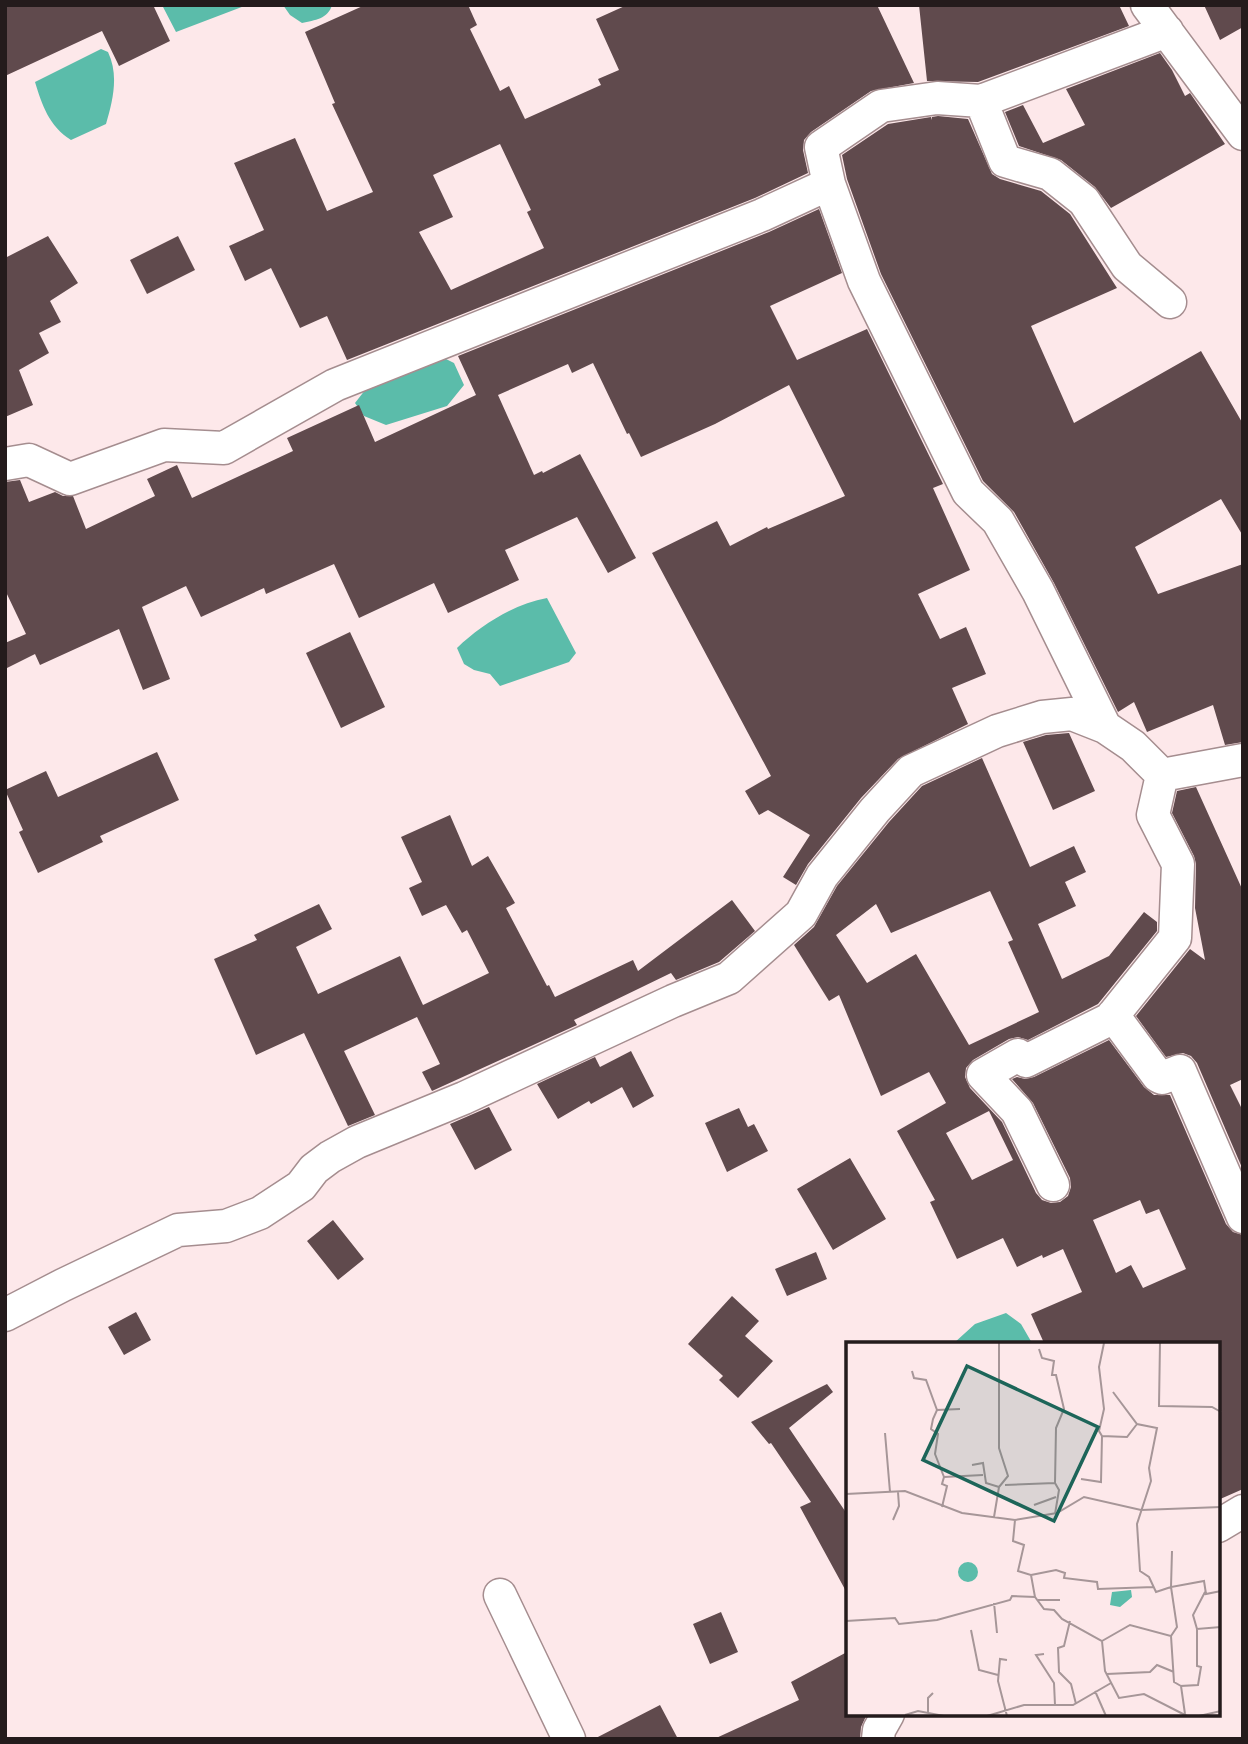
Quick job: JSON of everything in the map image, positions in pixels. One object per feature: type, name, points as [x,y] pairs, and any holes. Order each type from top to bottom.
[{"type":"street","points":[[1147,5],[1243,134]]},
{"type":"street","points":[[1105,727],[1038,590],[998,521],[968,492],[864,281],[829,184],[821,146],[881,106],[937,98],[981,101],[1167,31]]},
{"type":"street","points":[[981,101],[1005,161],[1050,174],[1084,201],[1126,266],[1170,302]]},
{"type":"street","points":[[5,464],[29,460],[70,479],[164,445],[224,448],[335,385],[750,220],[829,184]]},
{"type":"street","points":[[5,1315],[178,1230],[226,1226],[260,1213],[301,1186],[314,1168],[357,1142],[464,1098],[730,978],[801,914],[822,876],[875,810],[911,771],[997,731],[1042,717],[1072,714],[1105,727],[1133,746],[1162,775]]},
{"type":"street","points":[[1162,775],[1243,760]]},
{"type":"street","points":[[1053,1185],[1017,1111],[983,1075],[1018,1055],[1026,1060],[1110,1019],[1175,938],[1178,864],[1153,815],[1162,775]]},
{"type":"street","points":[[1113,1015],[1158,1076],[1162,1078],[1180,1071],[1243,1217]]},
{"type":"street","points":[[1220,1525],[1243,1511]]},
{"type":"street","points":[[500,1595],[569,1739]]},
{"type":"street","points":[[878,1739],[879,1730],[887,1716]]},
{"type":"shaded area","points":[[162,5],[247,5],[176,32]]},
{"type":"shaded area","points":[[283,5],[332,5],[324,16],[302,23],[290,15]]},
{"type":"shaded area","points":[[101,49],[108,52],[114,79],[113,97],[106,124],[71,140],[52,122],[35,82]]},
{"type":"shaded area","points":[[440,356],[454,363],[464,385],[447,406],[386,425],[364,416],[355,403],[369,385]]},
{"type":"shaded area","points":[[547,598],[576,653],[569,662],[500,686],[490,674],[464,664],[457,648],[477,631],[510,610]]},
{"type":"shaded area","points":[[1006,1313],[1021,1324],[1031,1342],[955,1342],[975,1324]]},
{"type":"building","points":[[5,5],[157,5],[154,7],[170,41],[119,66],[102,31],[5,76]]},
{"type":"building","points":[[365,5],[468,5],[477,25],[470,29],[500,91],[509,86],[525,119],[601,85],[598,79],[619,70],[596,19],[627,5],[877,5],[914,83],[871,91],[811,132],[804,140],[803,150],[808,173],[755,198],[347,360],[327,316],[300,328],[271,268],[245,281],[229,246],[264,230],[234,163],[295,138],[327,211],[373,192],[332,104],[335,103],[305,32]],"holes":[[[500,144],[531,210],[527,212],[544,248],[451,290],[419,232],[453,217],[433,175]]]},
{"type":"building","points":[[919,5],[1119,5],[1129,26],[978,82],[927,81]]},
{"type":"building","points":[[1204,5],[1243,5],[1243,27],[1220,40]]},
{"type":"building","points":[[1160,53],[1185,96],[1190,93],[1225,144],[1111,208],[1095,187],[1061,160],[1019,146],[1005,112],[1023,105],[1043,143],[1085,125],[1066,89]]},
{"type":"building","points":[[931,117],[932,120],[932,117],[968,119],[992,174],[1000,179],[1041,191],[1070,214],[1117,288],[1031,326],[1074,423],[1201,351],[1243,424],[1243,536],[1221,499],[1135,547],[1158,594],[1243,564],[1243,742],[1225,745],[1213,705],[1147,732],[1134,702],[1118,712],[1054,583],[1014,512],[983,481],[881,274],[847,179],[842,155],[888,124]]},
{"type":"building","points":[[819,209],[842,273],[770,306],[797,360],[867,329],[943,484],[933,488],[970,570],[918,594],[940,639],[966,627],[986,674],[952,688],[968,724],[898,759],[861,798],[808,864],[796,885],[783,877],[810,835],[768,810],[759,815],[745,791],[771,776],[652,553],[717,521],[730,546],[767,527],[768,529],[845,496],[789,385],[715,424],[641,457],[593,363],[572,373],[568,364],[498,395],[534,475],[580,454],[636,558],[608,573],[577,517],[505,550],[519,580],[448,613],[434,583],[359,618],[334,564],[266,594],[264,588],[201,617],[186,586],[142,607],[170,679],[143,690],[119,629],[40,665],[35,654],[5,669],[5,643],[26,634],[5,590],[5,482],[20,480],[29,502],[55,492],[63,496],[73,496],[86,529],[155,496],[147,479],[177,465],[192,498],[293,451],[287,438],[359,405],[375,442],[476,395],[458,356],[769,232]]},
{"type":"building","points":[[48,236],[78,283],[50,301],[61,322],[39,333],[49,353],[19,370],[33,405],[5,417],[5,258]]},
{"type":"building","points":[[178,236],[195,270],[147,294],[130,260]]},
{"type":"building","points":[[350,632],[385,707],[341,728],[306,653]]},
{"type":"building","points":[[1069,733],[1095,791],[1053,810],[1023,742],[1046,735]]},
{"type":"building","points":[[157,752],[179,800],[100,836],[103,842],[38,873],[19,832],[23,830],[5,790],[46,771],[58,797]]},
{"type":"building","points":[[982,758],[1030,867],[1074,846],[1086,872],[1065,882],[1076,906],[1038,924],[1062,979],[1109,956],[1144,912],[1157,922],[1157,931],[1098,1004],[1028,1040],[1018,1037],[1009,1039],[973,1060],[966,1068],[965,1077],[970,1088],[1002,1122],[1036,1193],[1042,1200],[1051,1203],[1060,1202],[1068,1196],[1070,1178],[1033,1103],[1012,1079],[1034,1077],[1109,1040],[1144,1087],[1154,1095],[1170,1095],[1226,1224],[1233,1232],[1243,1235],[1243,1489],[1220,1499],[1220,1342],[1044,1342],[1031,1314],[1082,1292],[1063,1249],[1017,1267],[1003,1238],[957,1259],[930,1202],[935,1200],[897,1131],[946,1103],[929,1072],[881,1096],[839,995],[829,1001],[794,945],[814,927],[837,886],[922,786]],"holes":[[[990,891],[1013,940],[1008,942],[1039,1012],[969,1045],[916,954],[867,983],[836,935],[876,904],[891,933]],[[989,1111],[1013,1160],[972,1180],[946,1133]],[[1140,1200],[1146,1214],[1159,1209],[1186,1269],[1143,1288],[1131,1265],[1116,1273],[1093,1220]]]},
{"type":"building","points":[[1196,787],[1243,891],[1243,1079],[1230,1085],[1243,1111],[1243,1170],[1197,1063],[1191,1056],[1183,1053],[1166,1057],[1136,1016],[1190,949],[1205,960],[1195,908],[1196,864],[1172,813],[1177,791]]},
{"type":"building","points":[[450,815],[472,866],[488,856],[515,903],[506,908],[555,997],[633,960],[638,971],[732,900],[755,931],[719,962],[676,980],[671,973],[574,1020],[577,1025],[432,1091],[422,1072],[440,1064],[417,1017],[344,1051],[375,1115],[348,1126],[304,1033],[256,1055],[214,959],[257,940],[254,935],[319,904],[332,929],[296,947],[318,994],[400,956],[423,1005],[489,973],[467,930],[462,933],[446,905],[422,916],[409,888],[422,882],[401,837]]},
{"type":"building","points":[[631,1051],[654,1096],[633,1108],[622,1087],[591,1104],[589,1101],[558,1119],[537,1084],[595,1057],[600,1067]]},
{"type":"building","points":[[489,1107],[512,1150],[475,1170],[450,1124]]},
{"type":"building","points":[[739,1108],[748,1127],[754,1124],[768,1151],[727,1172],[705,1123]]},
{"type":"building","points":[[850,1158],[886,1219],[833,1250],[797,1189]]},
{"type":"building","points":[[333,1220],[364,1259],[338,1280],[307,1241]]},
{"type":"building","points":[[816,1252],[827,1279],[787,1296],[775,1269]]},
{"type":"building","points":[[732,1296],[759,1321],[745,1336],[773,1361],[738,1398],[719,1380],[723,1376],[688,1344]]},
{"type":"building","points":[[136,1312],[151,1340],[124,1355],[108,1327]]},
{"type":"building","points":[[827,1384],[833,1392],[789,1428],[846,1513],[846,1591],[800,1507],[811,1502],[771,1443],[769,1444],[751,1422]]},
{"type":"building","points":[[721,1612],[738,1652],[710,1664],[693,1624]]},
{"type":"building","points":[[846,1653],[846,1716],[866,1716],[860,1739],[714,1739],[799,1700],[791,1682]]},
{"type":"building","points":[[660,1705],[678,1739],[594,1739]]}]
